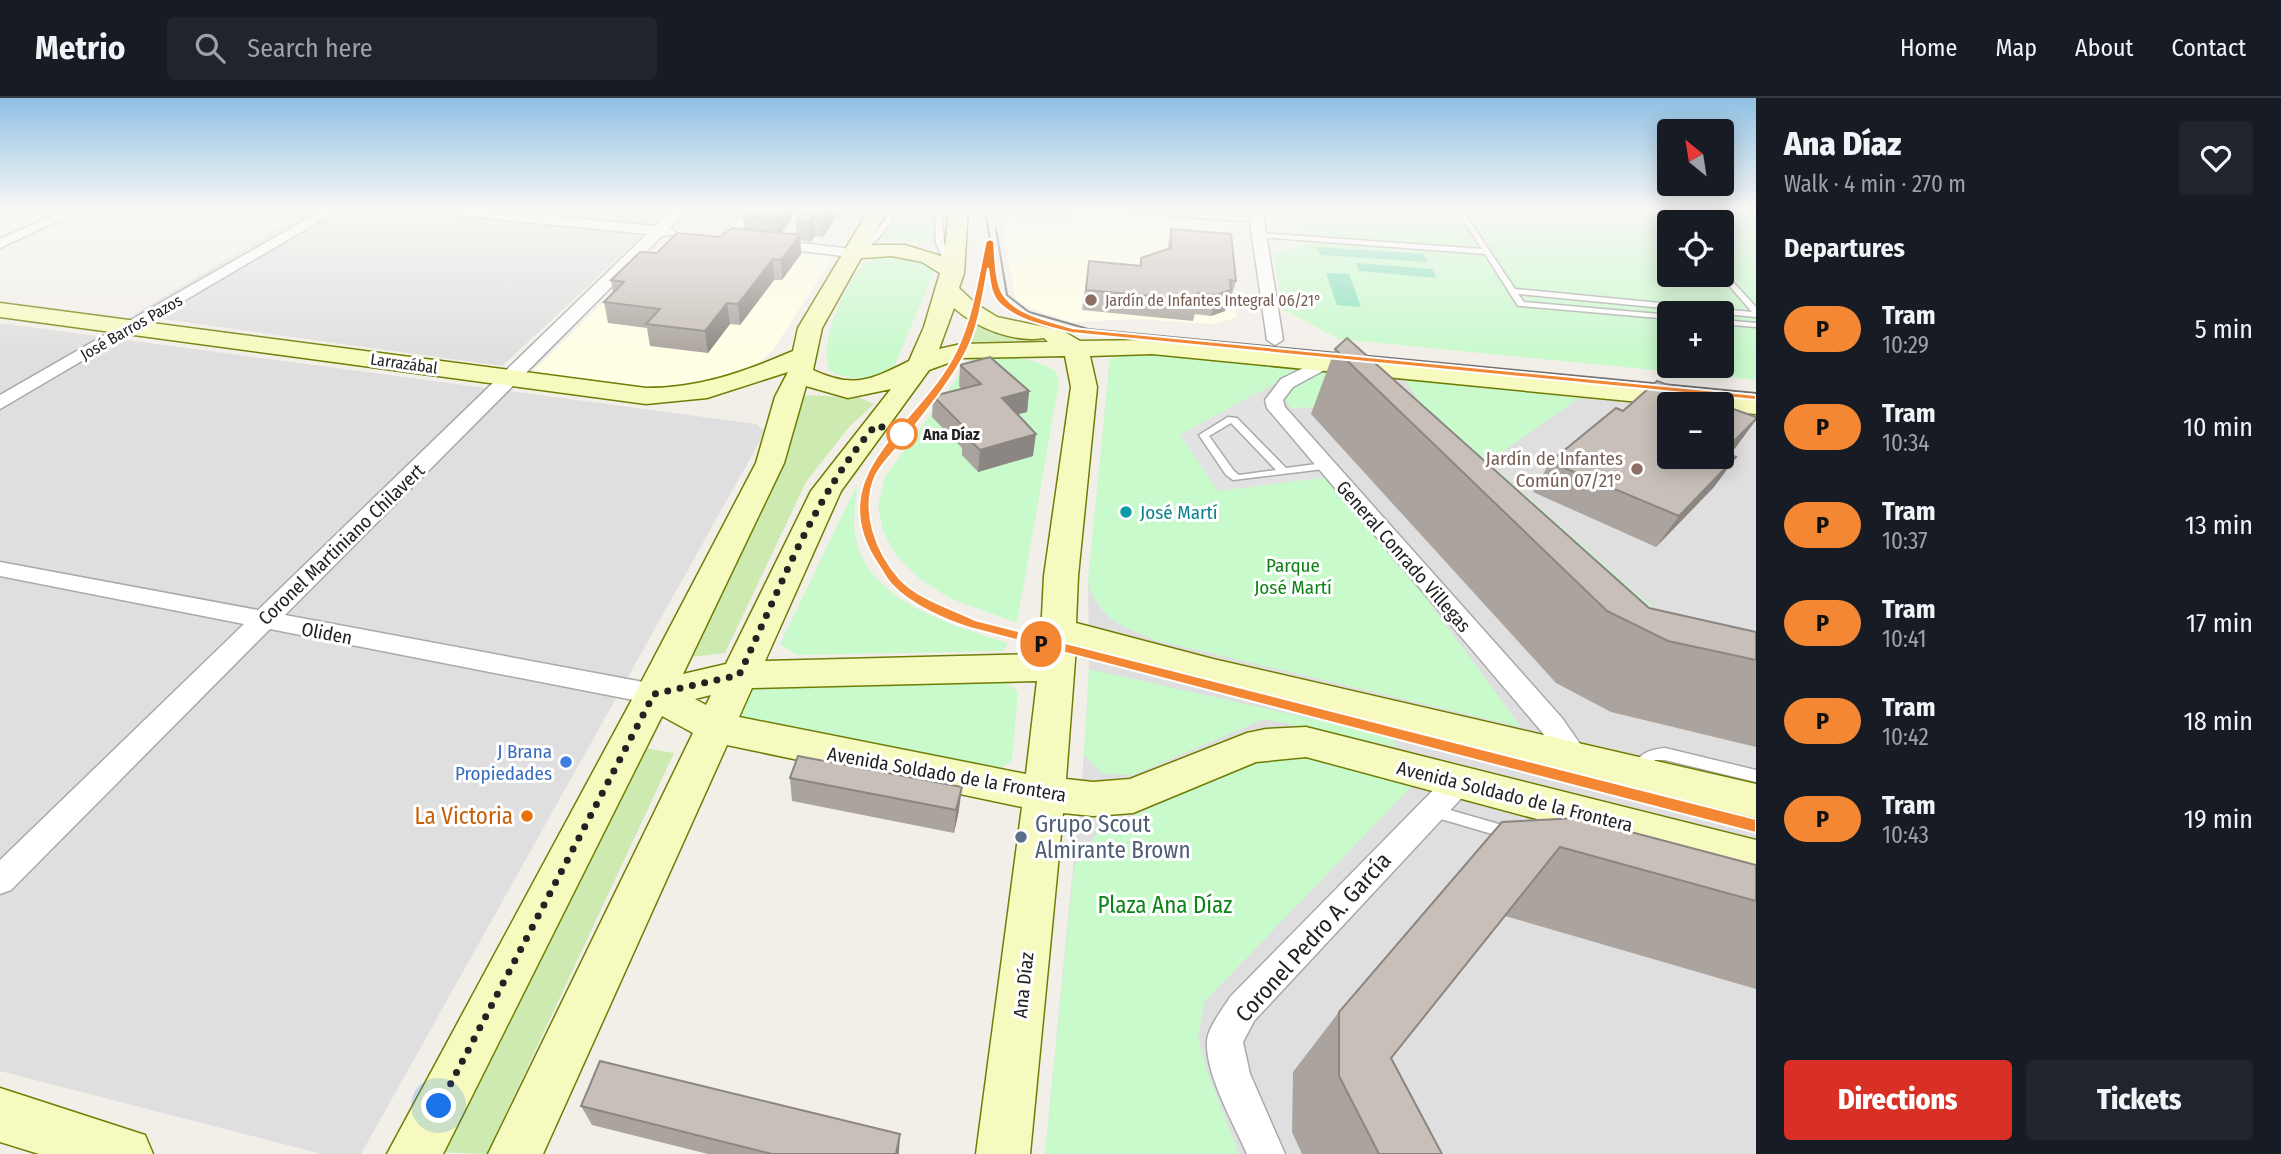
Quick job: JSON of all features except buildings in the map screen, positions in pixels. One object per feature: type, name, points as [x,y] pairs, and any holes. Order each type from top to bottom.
[{"type":"main road","points":[[414,1154],[654,694],[770,463],[810,328],[849,257]]},
{"type":"main road","points":[[933,257],[974,316],[1000,325],[1046,332],[1125,327],[1275,340],[1416,363],[1756,406]]},
{"type":"main road","points":[[515,1154],[831,484],[847,458],[890,409],[918,368],[950,282],[955,257]]},
{"type":"main road","name":"Larrazábal","points":[[0,310],[628,395],[682,395],[801,365]]},
{"type":"main road","points":[[1046,332],[1072,347]]},
{"type":"main road","name":"Ana Díaz","points":[[1003,1154],[1044,794],[1058,648],[1061,576],[1084,387],[1080,363],[1072,347]]},
{"type":"main road","points":[[801,365],[824,387],[849,390],[878,386],[939,357],[961,351],[1152,347],[1324,363],[1416,363],[1756,386]]},
{"type":"main road","points":[[654,694],[739,675],[1058,648],[1213,672],[1578,761],[1756,801]]},
{"type":"main road","name":"Avenida Soldado de la Frontera","points":[[654,694],[715,727],[875,762],[1044,794],[1093,799],[1133,796],[1224,757],[1266,744],[1286,742],[1329,747],[1439,788],[1756,859]]},
{"type":"main road","points":[[1427,723],[1421,724],[1410,738],[1418,760],[1439,788]]},
{"type":"main road","points":[[0,1115],[126,1154]]},
{"type":"street","name":"José Barros Pazos","points":[[0,403],[251,257]]},
{"type":"street","name":"Coronel Martiniano Chilavert","points":[[0,880],[261,620],[511,379],[633,257]]},
{"type":"street","points":[[1262,257],[1275,340]]},
{"type":"street","name":"General Conrado Villegas","points":[[1324,363],[1287,383],[1273,400],[1276,408],[1552,725],[1578,761]]},
{"type":"street","name":"Oliden","points":[[0,569],[654,694]]},
{"type":"street","name":"Coronel Pedro A. García","points":[[1266,1154],[1233,1076],[1225,1040],[1242,1009],[1439,788]]},
{"type":"lane","points":[[944,257],[950,282]]},
{"type":"lane","points":[[1489,257],[1521,304],[1657,316]]},
{"type":"lane","points":[[1734,286],[1756,313]]},
{"type":"lane","points":[[1512,292],[1756,313]]},
{"type":"lane","points":[[1734,323],[1756,325]]},
{"type":"lane","points":[[1284,472],[1234,420],[1228,420],[1204,435],[1232,477],[1284,472],[1324,466]]},
{"type":"lane","points":[[1634,774],[1651,755],[1665,754],[1756,776]]},
{"type":"lane","points":[[1439,788],[1521,837]]},
{"type":"shaded area","points":[[230,257],[619,257],[502,366],[133,315]]},
{"type":"shaded area","points":[[649,257],[833,257],[773,350],[754,367],[732,377],[671,389],[639,388],[530,374]]},
{"type":"shaded area","points":[[1008,257],[1227,257],[1237,317],[1214,324],[1135,319],[1072,322],[1029,308],[1015,298]]},
{"type":"shaded area","points":[[0,323],[756,424],[765,432],[361,1154],[322,1154],[0,1071]]},
{"type":"shaded area","points":[[1110,359],[1294,368],[1657,404],[1657,469],[1734,469],[1734,411],[1756,413],[1756,1154],[1045,1154],[1084,755],[1089,669],[1088,581]]},
{"type":"shaded area","points":[[1258,392],[1336,476],[1218,491],[1180,435]]},
{"type":"green space","points":[[872,257],[918,257],[935,269],[894,367],[862,378],[846,377],[830,371],[827,345],[843,297]]},
{"type":"green space","points":[[1274,257],[1657,257],[1657,287],[1734,287],[1734,257],[1756,257],[1756,380],[1734,378],[1734,301],[1657,301],[1657,370],[1339,339],[1284,310]]},
{"type":"green space","points":[[1355,257],[1425,257],[1428,262]]},
{"type":"green space","points":[[1356,263],[1432,269],[1437,278],[1359,271]]},
{"type":"green space","points":[[1326,273],[1349,274],[1361,307],[1337,305]]},
{"type":"green space","points":[[976,325],[1038,338],[1036,343],[969,344]]},
{"type":"green space","name":"Parque José Martí","points":[[1131,353],[1294,368],[1295,373],[1180,435],[1336,476],[1521,727],[1155,640],[1112,620],[1098,605],[1088,581],[1110,359]]},
{"type":"green space","points":[[973,356],[1006,357],[1036,362],[1056,371],[1059,382],[1017,623],[949,598],[919,578],[896,555],[883,531],[878,506],[885,477]]},
{"type":"green space","points":[[1325,369],[1422,406],[1403,377],[1585,394],[1488,462],[1661,615],[1756,710],[1332,405],[1291,409],[1285,398],[1286,390]]},
{"type":"green space","points":[[808,395],[861,398],[874,404],[849,427],[806,482],[725,653],[693,657],[780,465],[799,399]]},
{"type":"green space","points":[[857,485],[855,534],[862,557],[875,577],[893,593],[938,619],[1008,643],[1003,651],[797,655],[780,644]]},
{"type":"green space","points":[[1089,669],[1392,737],[1398,747],[1264,719],[1133,775],[1103,774],[1084,755]]},
{"type":"green space","points":[[996,678],[1018,691],[1012,761],[991,773],[747,727],[739,715],[756,684]]},
{"type":"green space","points":[[644,748],[674,753],[487,1154],[437,1152]]},
{"type":"green space","name":"Plaza Ana Díaz","points":[[1268,755],[1296,755],[1412,786],[1204,1002],[1198,1036],[1206,1068],[1239,1154],[1045,1154],[1074,867],[1098,832]]},
{"type":"tram line","points":[[987,257],[974,316],[961,351],[917,416],[871,473],[864,508],[868,537],[880,562],[900,583],[952,614],[1010,636],[1727,819]]},
{"type":"tram line","name":"P","points":[[987,257],[974,316],[961,351],[917,416],[871,473],[866,489],[864,518],[872,545],[896,582],[916,597],[970,624],[1010,636],[1756,826]]},
{"type":"tram line","name":"P","points":[[991,257],[997,295],[1003,302],[1033,319],[1072,331],[1756,397]]},
{"type":"tram line","points":[[1001,257],[1007,295],[1029,312],[1088,329],[1756,393]]},
{"type":"tram line","points":[[1720,817],[1756,826]]},
{"type":"place","name":"Jardín de Infantes Integral 06/21°","points":[[1091,300]]},
{"type":"place","name":"Ana Díaz","points":[[902,434]]},
{"type":"place","name":"Jardín de Infantes Común 07/21°","points":[[1637,469]]},
{"type":"place","name":"José Martí","points":[[1126,512]]},
{"type":"place","name":"J Brana Propiedades","points":[[566,762]]},
{"type":"place","name":"La Victoria","points":[[527,816]]},
{"type":"place","name":"Grupo Scout Almirante Brown","points":[[1021,837]]},
{"type":"route","points":[[439,1106],[654,694],[739,675],[826,491],[847,458],[876,425],[902,434]]}]
